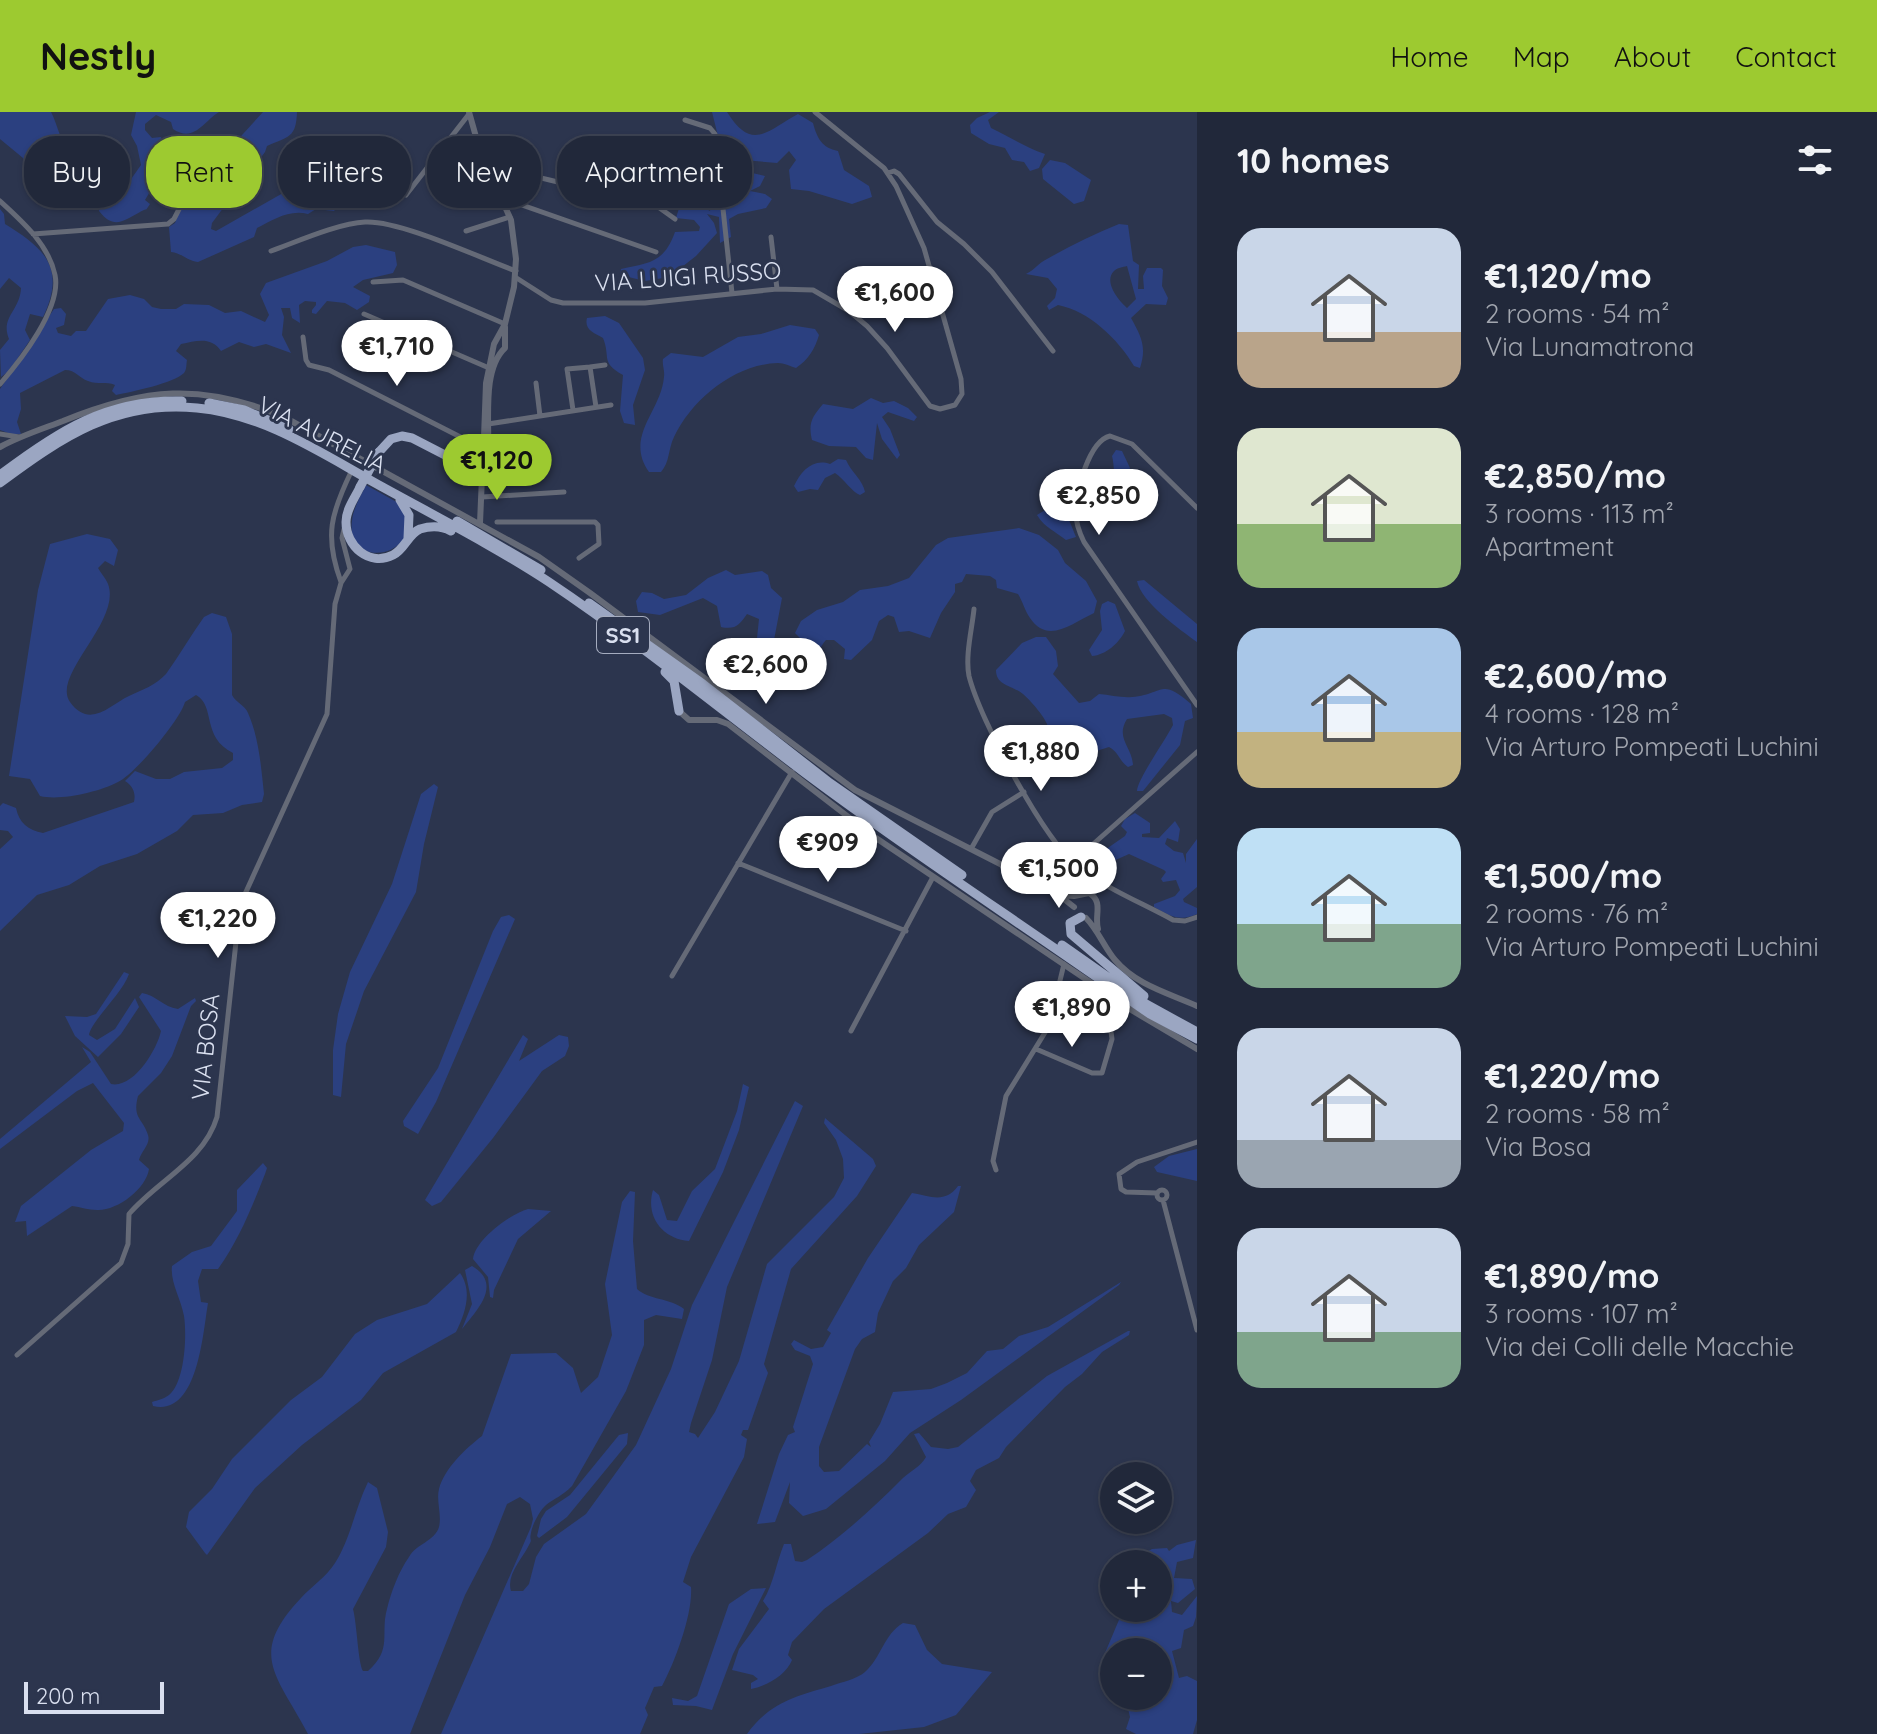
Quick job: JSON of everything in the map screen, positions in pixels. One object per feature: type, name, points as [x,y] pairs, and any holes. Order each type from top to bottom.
[{"type":"highway","name":"VIA AURELIA","points":[[0,472],[73,425],[130,405],[162,401],[203,402],[271,420],[478,532],[554,578],[703,684],[830,783],[1146,1004],[1197,1032]]},
{"type":"highway","name":"VIA AURELIA","points":[[0,483],[38,455],[85,427],[121,414],[165,407],[202,408],[249,419],[279,431],[526,568],[637,645],[815,780],[1150,1014],[1197,1039]]},
{"type":"highway","points":[[0,472],[74,416]]},
{"type":"highway","points":[[443,527],[420,530],[392,555],[372,557],[354,546],[346,524],[360,487],[379,452],[391,439],[408,437],[482,470]]},
{"type":"highway","points":[[395,494],[443,527],[591,612]]},
{"type":"highway","points":[[395,494],[409,515],[408,539]]},
{"type":"highway","points":[[637,645],[672,678],[679,711]]},
{"type":"highway","points":[[679,711],[683,699],[694,694],[731,716]]},
{"type":"highway","points":[[1084,918],[1070,923],[1071,934],[1145,997],[1197,1032]]},
{"type":"street","name":"VIA LUIGI RUSSO","points":[[271,251],[354,223],[375,222],[399,228],[516,274],[524,283],[553,301],[563,303],[651,302],[777,289],[816,291],[849,311],[883,343],[930,406],[940,409],[956,404],[962,394],[962,383],[924,248],[888,173],[815,112]]},
{"type":"street","points":[[469,113],[475,136]]},
{"type":"street","points":[[411,188],[469,113]]},
{"type":"street","points":[[685,120],[710,128],[715,134],[732,293]]},
{"type":"street","points":[[888,173],[898,173],[941,226],[988,267],[1053,351]]},
{"type":"street","points":[[541,178],[615,192],[654,204],[675,219]]},
{"type":"street","points":[[0,201],[33,234],[55,272],[55,294],[35,337],[0,384]]},
{"type":"street","points":[[33,234],[168,224],[180,208]]},
{"type":"street","points":[[482,470],[490,383],[498,351],[494,344],[501,342],[516,274],[514,232],[506,208]]},
{"type":"street","points":[[531,208],[656,252]]},
{"type":"street","points":[[466,231],[510,217]]},
{"type":"street","points":[[771,237],[777,289]]},
{"type":"street","points":[[373,282],[405,281],[505,324]]},
{"type":"street","points":[[524,283],[525,293]]},
{"type":"street","points":[[537,291],[542,301]]},
{"type":"street","points":[[364,314],[489,368]]},
{"type":"street","points":[[303,337],[309,364],[329,370],[482,448]]},
{"type":"street","points":[[480,523],[484,402],[489,368],[498,351]]},
{"type":"street","points":[[573,410],[567,369],[605,365]]},
{"type":"street","points":[[590,367],[596,407]]},
{"type":"street","points":[[536,383],[540,416]]},
{"type":"street","points":[[0,447],[111,402],[153,394],[196,394],[242,402],[284,417],[539,557],[832,776],[870,799],[1055,892],[1084,918],[1121,967],[1140,982],[1197,1006]]},
{"type":"street","points":[[488,424],[611,405]]},
{"type":"street","points":[[0,434],[20,437]]},
{"type":"street","points":[[1197,508],[1132,444],[1110,436],[1099,442],[1089,459],[1076,515],[1082,538],[1197,705]]},
{"type":"street","name":"VIA BOSA","points":[[341,583],[332,552],[331,525],[352,470]]},
{"type":"street","points":[[482,497],[564,492]]},
{"type":"street","points":[[497,522],[595,522],[598,525],[599,544],[579,558]]},
{"type":"street","name":"VIA BOSA","points":[[17,1355],[121,1263],[128,1244],[129,1214],[197,1152],[213,1132],[240,905],[327,714],[332,627],[341,583],[350,569],[342,538],[346,524]]},
{"type":"street","points":[[974,609],[970,679],[1002,755],[1060,848],[1089,874],[1173,920],[1185,921],[1197,917]]},
{"type":"street","points":[[679,711],[690,720],[726,723],[856,824],[1151,1023],[1197,1049]]},
{"type":"street","points":[[1073,862],[1197,752]]},
{"type":"street","points":[[672,976],[792,772]]},
{"type":"street","points":[[971,849],[992,812],[1024,792]]},
{"type":"street","points":[[738,863],[906,931]]},
{"type":"street","points":[[851,1031],[933,877]]},
{"type":"street","points":[[1055,892],[1093,895],[1099,905],[1096,922],[1103,944]]},
{"type":"street","points":[[1074,907],[1078,896]]},
{"type":"street","points":[[1084,918],[1097,912]]},
{"type":"street","points":[[996,1170],[993,1161],[1006,1096],[1052,1018],[1064,964]]},
{"type":"street","points":[[1036,1049],[1092,1073],[1102,1073],[1110,1051],[1112,1029],[1101,990]]},
{"type":"street","points":[[1197,1142],[1137,1162],[1119,1174],[1121,1189],[1126,1192],[1157,1193],[1158,1198],[1163,1200],[1197,1330]]},
{"type":"shaded area","points":[[0,112],[51,112],[60,136],[24,136],[24,160],[0,139]]},
{"type":"shaded area","points":[[136,112],[219,112],[198,130],[187,134],[173,129],[171,122],[156,115],[145,124],[145,130],[150,136],[146,136],[147,208],[119,222],[109,220],[99,208],[130,208],[130,181],[141,165],[131,135]]},
{"type":"shaded area","points":[[263,112],[297,112],[293,132],[289,136],[278,136],[278,141],[267,146],[262,156],[262,136],[241,136]]},
{"type":"shaded area","points":[[712,112],[727,112],[744,132],[752,135],[769,131],[798,114],[813,123],[824,145],[838,151],[844,170],[869,186],[872,197],[852,204],[791,189],[789,170],[796,160],[789,151],[777,163],[752,161],[752,136],[718,136]]},
{"type":"shaded area","points":[[990,112],[999,112],[988,120],[991,128],[1045,154],[1039,168],[1030,171],[1024,162],[1012,160],[1005,148],[989,144],[971,133],[970,125]]},
{"type":"shaded area","points":[[1050,160],[1065,163],[1091,180],[1084,201],[1074,204],[1043,179],[1042,169]]},
{"type":"shaded area","points":[[752,173],[765,176],[760,186],[752,190]]},
{"type":"shaded area","points":[[752,191],[772,199],[766,208],[729,219],[731,237],[720,243],[719,217],[707,214],[717,233],[696,256],[669,277],[645,281],[620,275],[621,269],[647,263],[660,256],[675,232],[699,231],[700,227],[694,220],[676,218],[679,208],[708,208],[709,211],[714,208],[752,208]]},
{"type":"shaded area","points":[[278,196],[278,208],[336,208],[334,211],[316,209],[308,214],[288,214],[275,219],[257,228],[254,237],[198,262],[171,252],[169,227],[175,223],[181,208],[223,208],[212,223],[211,229],[216,231],[257,208],[262,208],[262,205]]},
{"type":"shaded area","points":[[0,209],[5,224],[31,242],[48,262],[53,286],[43,317],[30,314],[25,330],[30,340],[9,371],[1,377],[0,350],[9,339],[7,325],[21,288],[9,278],[0,289]]},
{"type":"shaded area","points":[[1119,224],[1128,225],[1133,261],[1139,265],[1138,289],[1144,289],[1143,276],[1147,268],[1161,268],[1162,286],[1168,298],[1166,305],[1146,304],[1131,318],[1142,342],[1140,368],[1134,366],[1111,336],[1081,313],[1058,305],[1049,310],[1047,306],[1055,298],[1057,289],[1048,278],[1026,274],[1082,240]],"holes":[[[1127,266],[1136,299],[1127,308],[1116,296],[1110,280],[1115,270]]]},
{"type":"shaded area","points":[[366,245],[395,252],[397,265],[393,273],[363,280],[353,287],[370,296],[369,302],[357,310],[345,303],[327,301],[316,314],[312,310],[316,302],[305,301],[299,305],[300,323],[292,318],[290,308],[281,308],[284,317],[282,335],[291,353],[266,344],[254,347],[239,342],[221,351],[208,341],[181,344],[176,351],[187,360],[184,373],[179,377],[116,395],[112,391],[115,385],[85,380],[65,370],[20,393],[21,409],[17,422],[21,434],[0,430],[0,389],[54,309],[61,308],[66,314],[64,325],[56,328],[58,333],[71,336],[76,331],[86,331],[108,299],[130,295],[161,309],[176,309],[184,304],[209,305],[225,313],[241,311],[265,322],[269,315],[260,294],[266,283],[327,261],[353,247]]},
{"type":"shaded area","points":[[605,316],[619,323],[643,358],[645,370],[633,405],[635,425],[624,423],[620,411],[623,375],[611,367],[603,338],[590,331],[587,325],[587,318]]},
{"type":"shaded area","points":[[790,325],[815,329],[819,335],[804,361],[796,368],[780,363],[762,365],[717,386],[703,397],[682,423],[661,472],[649,472],[640,447],[661,390],[663,359],[671,353],[703,357],[738,337]]},
{"type":"shaded area","points":[[871,398],[883,403],[894,401],[917,417],[914,421],[888,412],[882,417],[900,455],[897,459],[882,439],[877,423],[873,460],[866,458],[856,447],[829,446],[812,440],[812,420],[823,404],[853,409]]},
{"type":"shaded area","points":[[1116,450],[1122,451],[1130,468],[1128,486],[1139,501],[1137,504],[1128,503],[1118,494],[1112,456]]},
{"type":"shaded area","points":[[838,459],[846,460],[865,492],[860,495],[835,473],[825,478],[818,490],[798,492],[794,486],[808,467],[818,463],[830,464]]},
{"type":"shaded area","points":[[366,485],[402,505],[407,512],[404,539],[387,551],[369,552],[361,548],[352,533],[354,511]]},
{"type":"shaded area","points":[[1045,510],[1066,516],[1076,537],[1066,540],[1047,526],[1037,515]]},
{"type":"shaded area","points":[[1019,528],[1039,535],[1058,550],[1065,563],[1086,581],[1097,601],[1094,613],[1069,626],[1044,630],[1030,618],[1018,594],[997,588],[996,580],[990,576],[966,574],[962,582],[955,584],[955,592],[930,638],[909,631],[899,632],[894,617],[888,615],[879,621],[872,640],[851,660],[844,659],[845,649],[834,640],[826,640],[804,676],[793,682],[787,677],[790,667],[802,657],[802,640],[795,633],[801,621],[817,610],[843,602],[860,590],[888,586],[909,578],[936,545],[948,538]]},
{"type":"shaded area","points":[[87,534],[110,539],[118,550],[114,566],[105,561],[98,568],[108,584],[110,599],[97,630],[70,677],[67,691],[70,702],[85,714],[93,715],[149,687],[166,674],[204,617],[212,613],[226,617],[232,634],[232,695],[247,710],[255,732],[264,794],[262,802],[242,805],[223,813],[193,815],[177,831],[137,854],[100,866],[69,885],[37,895],[0,931],[0,849],[13,837],[8,831],[0,830],[0,806],[3,803],[16,808],[25,825],[43,833],[134,802],[133,790],[125,781],[135,771],[156,779],[170,779],[184,772],[222,768],[233,760],[233,753],[217,739],[206,706],[196,695],[185,702],[175,721],[145,758],[126,777],[110,786],[79,795],[48,797],[40,796],[30,779],[9,776],[38,590],[50,544]]},
{"type":"shaded area","points":[[726,570],[735,575],[762,571],[768,575],[771,588],[782,598],[774,640],[764,644],[757,638],[759,619],[747,614],[737,626],[721,627],[717,606],[703,598],[660,615],[638,612],[636,601],[642,592],[664,599],[686,595],[708,578]]},
{"type":"shaded area","points":[[1144,580],[1197,624],[1197,642],[1146,598],[1137,581]]},
{"type":"shaded area","points":[[1108,601],[1115,604],[1125,631],[1112,648],[1092,656],[1089,650],[1102,630],[1102,604]]},
{"type":"shaded area","points":[[1036,637],[1046,637],[1056,651],[1058,666],[1053,674],[1079,703],[1090,701],[1099,694],[1132,697],[1167,689],[1191,704],[1193,718],[1185,721],[1180,745],[1143,791],[1137,791],[1138,786],[1173,725],[1172,718],[1164,714],[1127,719],[1123,737],[1133,765],[1128,767],[1109,747],[1046,768],[1043,763],[1048,739],[1045,721],[1023,694],[999,679],[996,670],[1022,643]]},
{"type":"shaded area","points":[[434,784],[438,787],[416,892],[364,991],[346,1044],[341,1097],[333,1095],[333,1050],[338,1014],[350,972],[392,884],[421,794]]},
{"type":"shaded area","points":[[1135,813],[1150,823],[1150,833],[1142,834],[1142,837],[1159,838],[1175,821],[1180,829],[1178,842],[1167,838],[1165,844],[1183,853],[1186,863],[1186,854],[1197,839],[1197,887],[1183,899],[1197,908],[1197,914],[1175,917],[1154,907],[1154,904],[1175,896],[1180,890],[1176,880],[1163,882],[1164,870],[1129,854],[1091,871],[1087,869],[1089,861],[1125,836],[1127,832],[1121,826],[1125,819]]},
{"type":"shaded area","points":[[509,915],[515,919],[436,1102],[418,1134],[404,1126],[403,1121],[438,1068],[493,931],[501,917]]},
{"type":"shaded area","points":[[124,972],[129,974],[125,982],[89,1035],[97,1040],[115,1029],[135,998],[139,1007],[121,1034],[98,1057],[75,1036],[65,1016],[87,1017],[96,1014]]},
{"type":"shaded area","points":[[142,993],[178,1009],[195,998],[196,1001],[191,1006],[172,1056],[161,1073],[138,1096],[137,1114],[149,1138],[139,1160],[149,1169],[147,1177],[137,1191],[113,1207],[97,1210],[72,1206],[27,1236],[26,1221],[15,1222],[21,1206],[91,1150],[123,1131],[124,1123],[93,1083],[77,1091],[0,1149],[0,1139],[91,1062],[82,1047],[90,1052],[111,1084],[128,1080],[143,1066],[155,1048],[161,1031],[139,997]]},
{"type":"shaded area","points":[[523,1035],[528,1039],[519,1061],[559,1035],[568,1037],[569,1046],[565,1056],[542,1071],[441,1202],[432,1206],[425,1200]]},
{"type":"shaded area","points":[[743,1084],[749,1087],[739,1130],[723,1172],[689,1241],[671,1236],[654,1217],[653,1190],[659,1195],[667,1220],[677,1221],[692,1191],[715,1169],[737,1111]]},
{"type":"shaded area","points":[[795,1101],[803,1106],[727,1287],[712,1360],[689,1432],[698,1438],[715,1412],[739,1361],[767,1264],[834,1197],[844,1178],[843,1159],[836,1140],[824,1123],[825,1118],[873,1159],[876,1166],[857,1196],[791,1269],[764,1364],[768,1373],[748,1430],[743,1430],[741,1435],[747,1439],[744,1457],[691,1557],[683,1582],[691,1587],[686,1624],[667,1676],[662,1686],[654,1687],[645,1708],[648,1715],[640,1734],[441,1734],[531,1527],[530,1504],[520,1497],[507,1504],[490,1547],[465,1595],[410,1734],[308,1734],[278,1680],[271,1651],[275,1635],[285,1618],[335,1563],[368,1482],[377,1488],[388,1532],[386,1547],[353,1609],[363,1671],[368,1671],[381,1656],[385,1618],[396,1582],[412,1553],[437,1532],[440,1522],[438,1494],[442,1481],[456,1460],[482,1436],[511,1354],[556,1353],[573,1368],[581,1393],[598,1377],[612,1335],[605,1284],[622,1202],[630,1191],[635,1192],[633,1241],[637,1289],[684,1309],[682,1319],[656,1315],[644,1320],[644,1345],[626,1391],[572,1486],[539,1514],[530,1543],[513,1573],[511,1591],[523,1591],[529,1584],[536,1557],[544,1544],[586,1514],[636,1445],[671,1369],[692,1305]]},
{"type":"shaded area","points":[[1197,1149],[1197,1181],[1157,1172],[1154,1167],[1169,1156]]},
{"type":"shaded area","points":[[263,1163],[267,1168],[265,1174],[232,1247],[218,1269],[202,1269],[198,1281],[201,1302],[208,1303],[196,1370],[189,1386],[180,1399],[168,1406],[153,1406],[152,1402],[167,1396],[174,1389],[184,1358],[184,1316],[172,1266],[192,1252],[211,1246],[237,1211],[237,1190]]},
{"type":"shaded area","points":[[961,1186],[954,1212],[919,1245],[906,1268],[893,1281],[878,1313],[875,1332],[862,1339],[855,1349],[819,1447],[819,1466],[824,1472],[839,1471],[867,1444],[871,1447],[869,1442],[893,1392],[931,1389],[947,1383],[967,1373],[987,1351],[1003,1349],[1019,1336],[1048,1327],[1121,1282],[961,1400],[910,1433],[885,1461],[826,1509],[803,1516],[789,1503],[790,1482],[775,1522],[757,1524],[779,1454],[788,1435],[795,1432],[793,1427],[813,1364],[810,1356],[795,1350],[791,1344],[794,1340],[811,1349],[823,1347],[831,1333],[827,1330],[868,1258],[912,1193],[942,1197]]},
{"type":"shaded area","points":[[528,1209],[551,1211],[518,1239],[493,1298],[490,1297],[488,1277],[473,1259],[475,1252],[494,1229]]},
{"type":"shaded area","points":[[472,1266],[486,1281],[486,1289],[480,1305],[462,1329],[472,1304],[465,1270]]},
{"type":"shaded area","points":[[460,1273],[467,1295],[456,1332],[383,1373],[361,1400],[302,1445],[255,1488],[207,1555],[186,1527],[189,1512],[212,1489],[232,1459],[291,1400],[322,1377],[355,1334],[377,1320],[427,1304]]},
{"type":"shaded area","points":[[1128,1331],[1129,1335],[1102,1352],[1065,1387],[999,1458],[976,1470],[970,1481],[976,1490],[966,1507],[948,1514],[928,1533],[824,1609],[792,1642],[788,1655],[792,1660],[781,1675],[751,1689],[751,1683],[758,1679],[732,1670],[739,1649],[769,1609],[763,1601],[784,1544],[791,1544],[795,1561],[807,1560],[833,1542],[924,1460],[926,1457],[914,1434],[919,1433],[931,1447],[958,1447],[1047,1376]]},
{"type":"shaded area","points":[[628,1433],[627,1444],[567,1517],[539,1538],[541,1519],[546,1511],[570,1495],[619,1435]]},
{"type":"shaded area","points":[[1196,1540],[1193,1558],[1177,1562],[1174,1578],[1192,1579],[1195,1589],[1178,1603],[1172,1601],[1170,1550]]},
{"type":"shaded area","points":[[766,1588],[733,1654],[712,1710],[673,1705],[672,1698],[688,1701],[697,1696],[729,1604],[751,1589]]},
{"type":"shaded area","points":[[1197,1596],[1196,1617],[1193,1626],[1184,1630],[1181,1648],[1172,1651],[1172,1638],[1111,1638],[1118,1622],[1172,1622],[1172,1612],[1182,1615]]},
{"type":"shaded area","points":[[903,1623],[915,1625],[927,1650],[942,1664],[992,1672],[956,1715],[924,1727],[859,1734],[747,1734],[764,1715],[784,1702],[862,1674],[875,1660],[891,1633]]},
{"type":"shaded area","points":[[1172,1651],[1179,1678],[1187,1676],[1197,1681],[1197,1720],[1193,1734],[1136,1734],[1126,1729],[1130,1717],[1128,1710],[1172,1710]]}]
